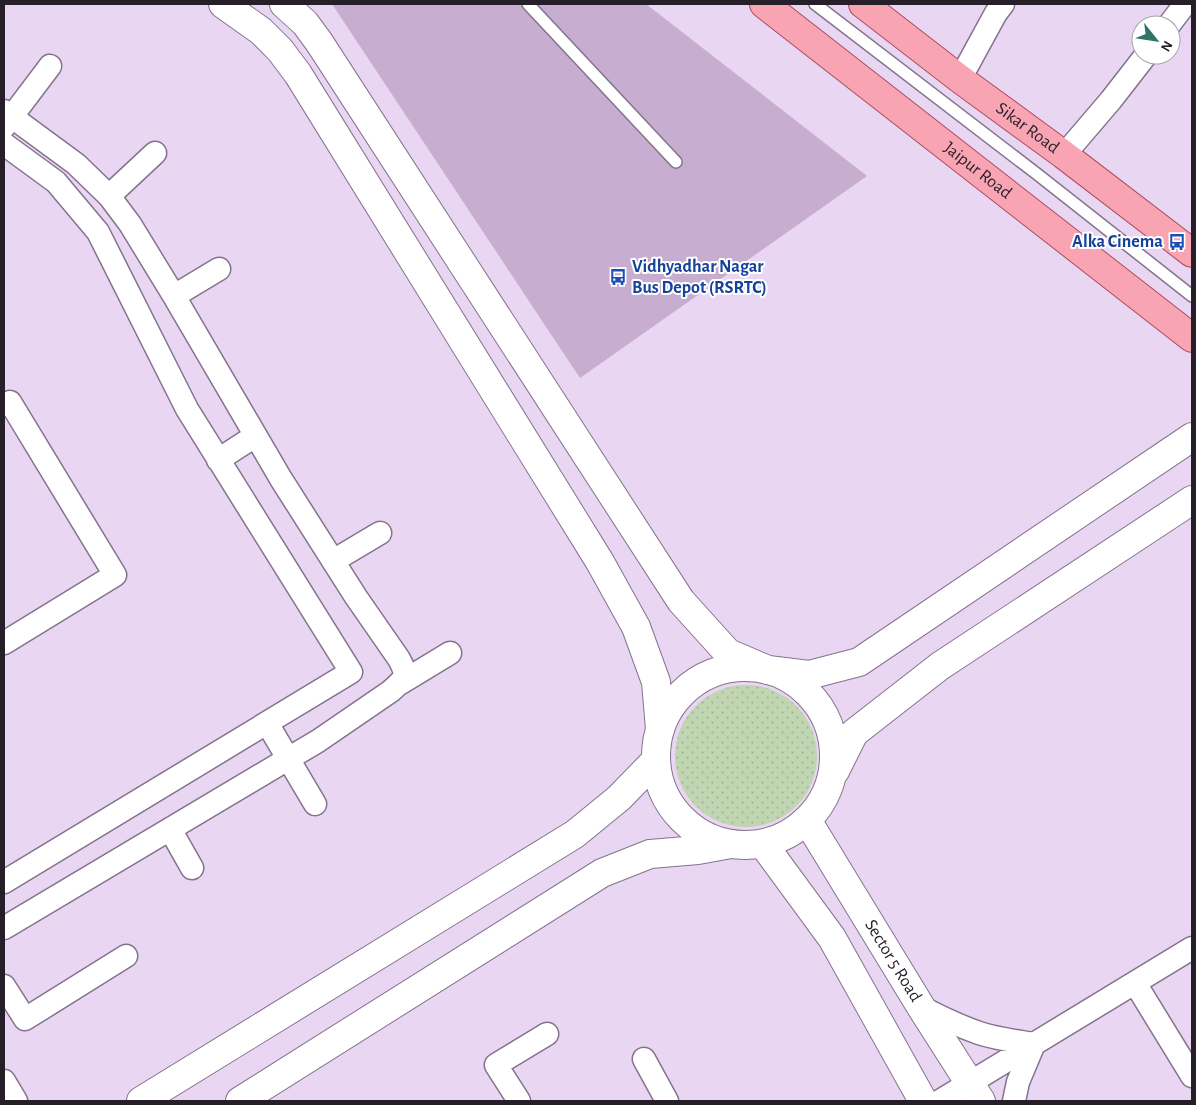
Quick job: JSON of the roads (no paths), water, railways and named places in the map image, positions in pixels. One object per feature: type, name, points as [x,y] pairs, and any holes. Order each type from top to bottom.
[{"type":"main road","points":[[224,4],[261,31],[280,50],[298,74],[600,562],[636,627],[656,682],[660,730]]},
{"type":"main road","points":[[284,4],[310,29],[681,601],[728,653],[793,681],[817,704],[830,731],[834,760],[831,778]]},
{"type":"main road","name":"Jaipur Road","points":[[764,4],[1192,338]]},
{"type":"main road","name":"Sikar Road","points":[[864,4],[960,79],[1192,252]]},
{"type":"main road","points":[[1192,437],[859,662],[809,675],[737,668],[720,671],[703,678],[685,690],[666,715],[657,743],[656,760],[658,775],[668,802],[689,826],[701,834],[731,844],[749,846],[763,844],[795,830],[818,807],[854,733],[940,666],[1192,500]]},
{"type":"main road","points":[[141,1101],[575,834],[620,798],[656,760]]},
{"type":"main road","name":"Sector 5 Road","points":[[807,820],[975,1092]]},
{"type":"main road","points":[[240,1101],[602,873],[650,854],[698,850],[731,844]]},
{"type":"main road","points":[[763,844],[832,938],[922,1101]]},
{"type":"street","points":[[1177,15],[1185,4]]},
{"type":"street","points":[[960,79],[994,7]]},
{"type":"street","points":[[1064,155],[1138,65]]},
{"type":"street","points":[[4,928],[318,741],[391,691],[404,678],[404,669],[281,479],[130,224],[110,196],[76,164],[6,118],[50,66]]},
{"type":"street","points":[[4,144],[56,182],[98,232],[187,409],[351,672],[4,882]]},
{"type":"street","points":[[110,196],[155,153]]},
{"type":"street","points":[[174,296],[218,269]]},
{"type":"street","points":[[4,405],[10,402],[115,575],[4,643]]},
{"type":"street","points":[[218,460],[255,436]]},
{"type":"street","points":[[333,561],[380,532]]},
{"type":"street","points":[[399,684],[450,653]]},
{"type":"street","points":[[267,723],[315,804]]},
{"type":"street","points":[[170,829],[192,868]]},
{"type":"street","points":[[940,1101],[975,1092],[1034,1044],[1192,948]]},
{"type":"street","points":[[4,986],[25,1019],[126,956]]},
{"type":"street","points":[[1135,983],[1192,1076]]},
{"type":"street","points":[[921,1007],[980,1033],[1034,1044]]},
{"type":"street","points":[[519,1101],[496,1066],[547,1034]]},
{"type":"street","points":[[1014,1101],[1018,1082],[1034,1044]]},
{"type":"street","points":[[644,1059],[667,1101]]},
{"type":"lane","points":[[528,4],[676,162]]},
{"type":"lane","points":[[814,4],[1037,174],[1192,296]]},
{"type":"place","name":"Alka Cinema","points":[[1177,242]]},
{"type":"place","name":"Vidhyadhar Nagar Bus Depot (RSRTC)","points":[[618,277]]}]
